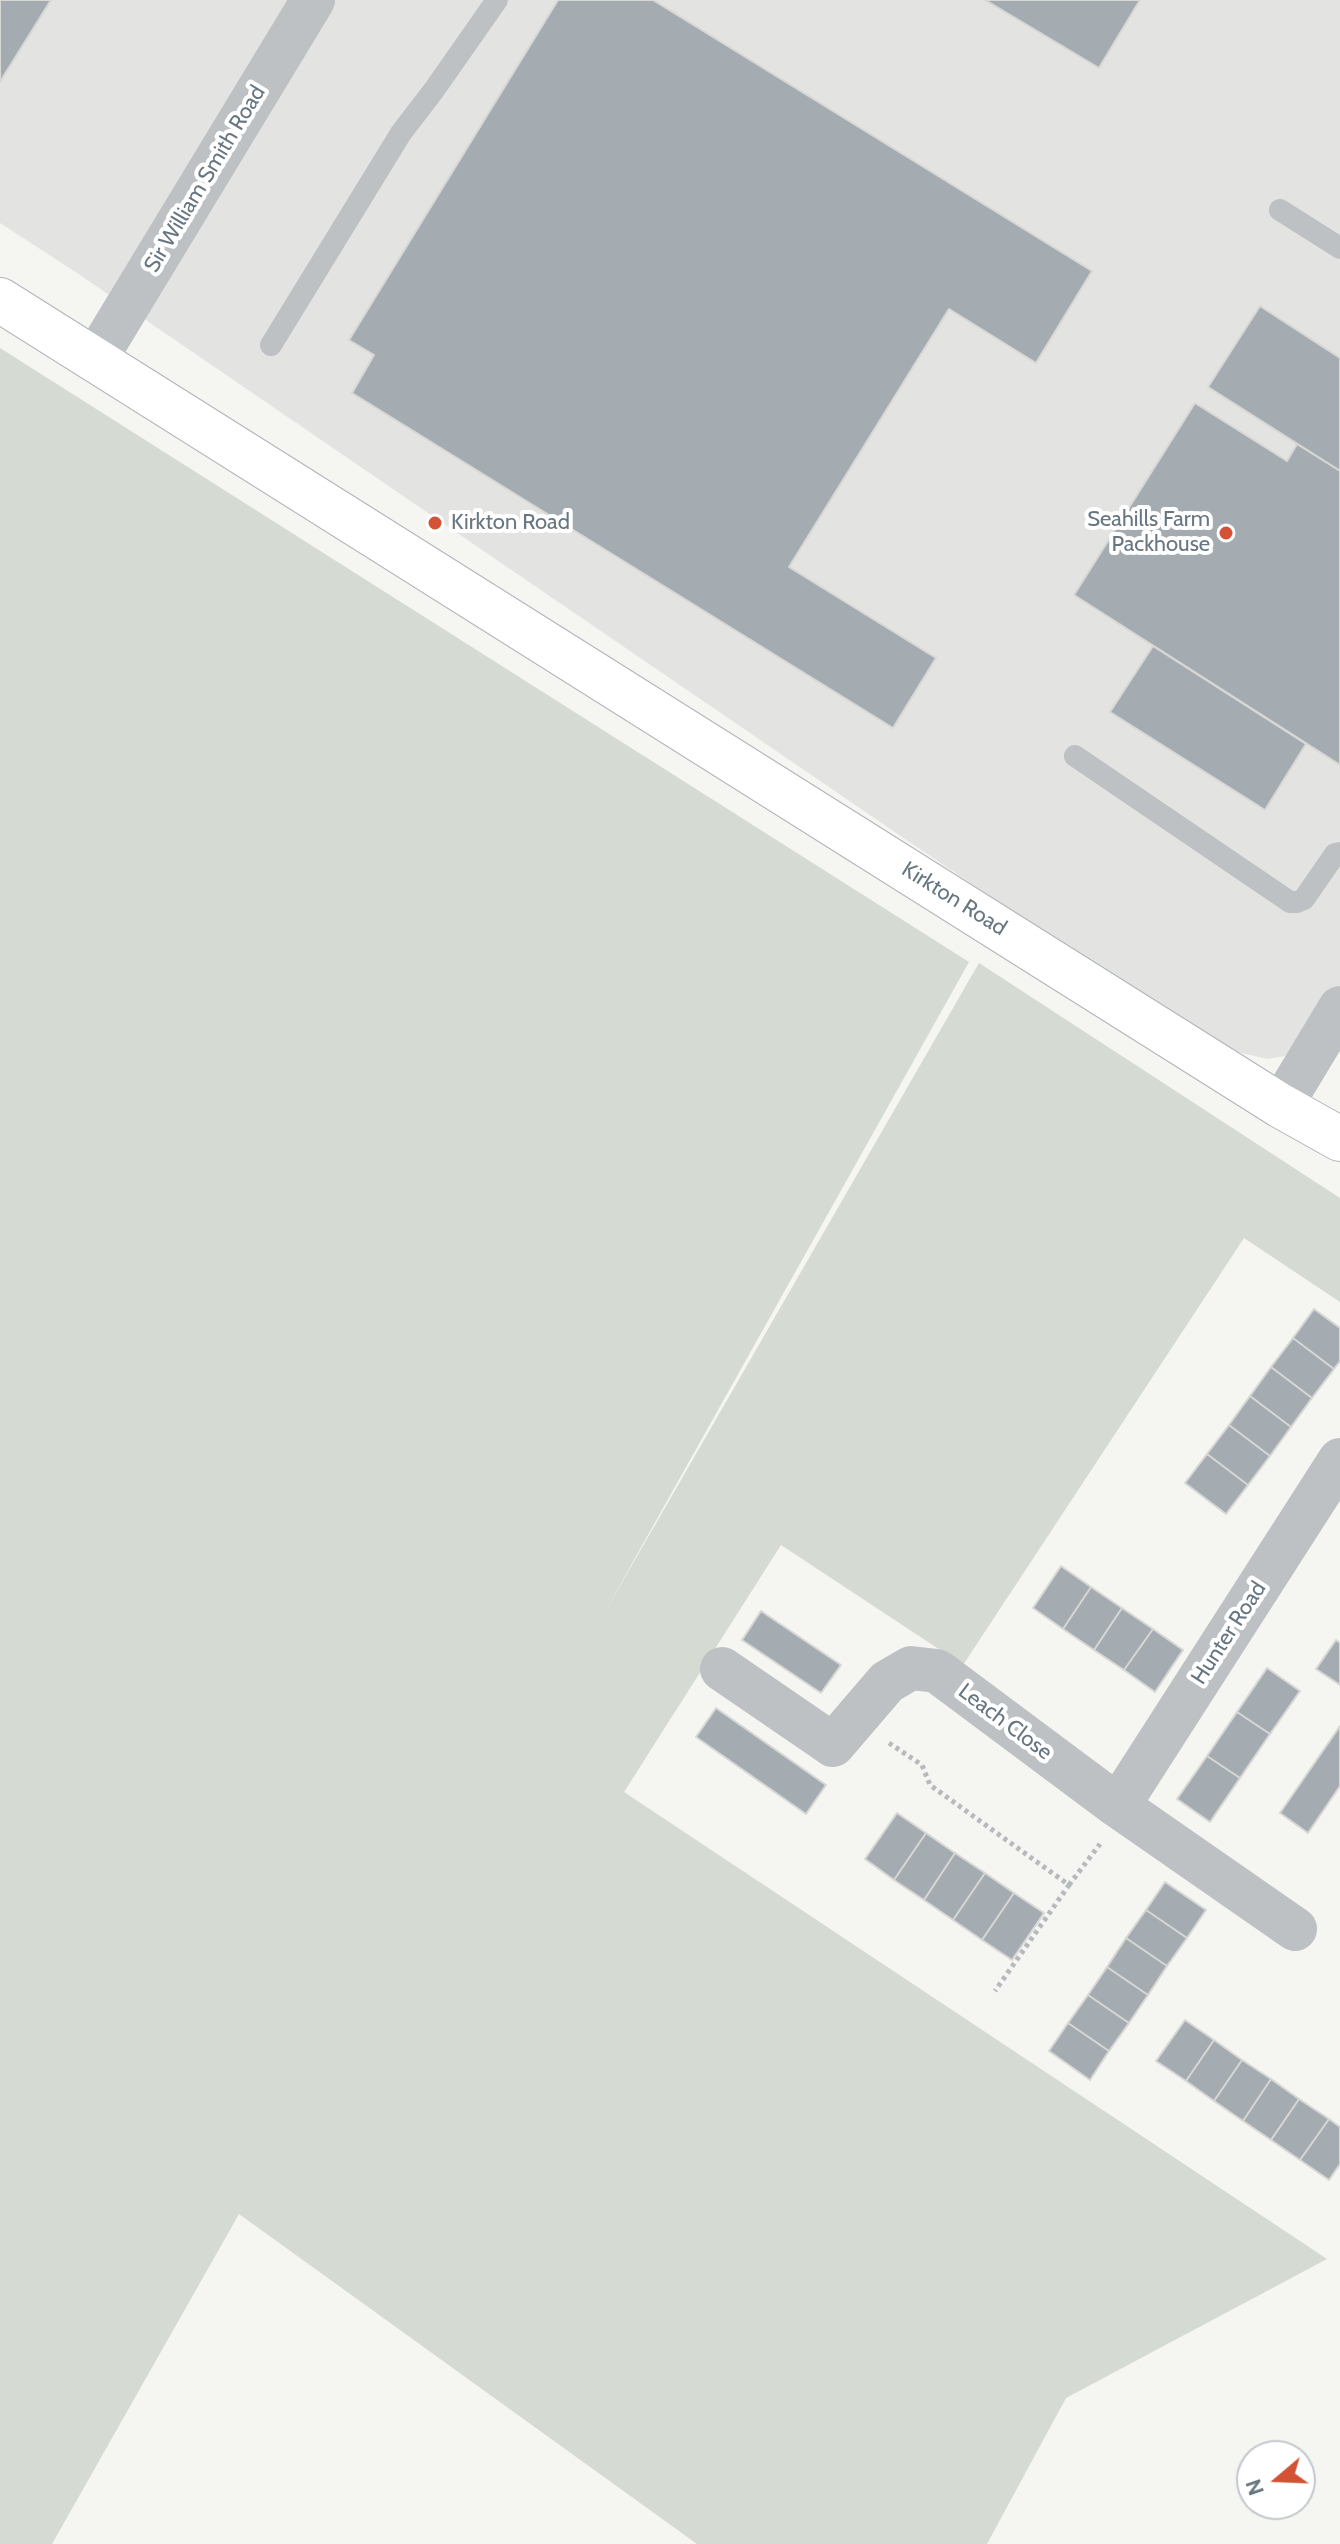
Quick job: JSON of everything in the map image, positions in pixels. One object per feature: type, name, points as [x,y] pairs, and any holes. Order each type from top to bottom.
[{"type":"street","name":"Sir William Smith Road","points":[[96,358],[313,0]]},
{"type":"street","name":"Kirkton Road","points":[[0,300],[1281,1106],[1340,1139]]},
{"type":"street","points":[[1281,1106],[1340,1008]]},
{"type":"street","name":"Hunter Road","points":[[1118,1806],[1335,1478]]},
{"type":"street","name":"Leach Close","points":[[722,1669],[833,1745],[887,1682],[911,1668],[937,1671],[1118,1806],[1295,1929]]},
{"type":"lane","points":[[271,345],[401,133],[497,0]]},
{"type":"lane","points":[[1280,210],[1340,248]]},
{"type":"lane","points":[[1075,756],[1290,902],[1304,899],[1335,854],[1340,853]]},
{"type":"path","points":[[855,1719],[922,1765],[930,1785],[1069,1885],[995,1991]]},
{"type":"shaded area","points":[[0,0],[1340,0],[1340,1047],[1267,1059],[1213,1046],[0,223]]},
{"type":"shaded area","points":[[0,348],[969,962],[602,1617],[979,963],[1340,1198],[1340,1302],[1244,1238],[963,1665],[781,1545],[624,1792],[1327,2259],[1066,2398],[987,2544],[697,2544],[239,2214],[52,2544],[0,2544]]},
{"type":"building","points":[[0,0],[51,0],[0,82]]},
{"type":"building","points":[[558,0],[653,0],[1092,271],[1036,363],[949,309],[789,567],[936,658],[893,728],[352,393],[374,355],[349,340]]},
{"type":"building","points":[[985,0],[1140,0],[1099,68]]},
{"type":"building","points":[[1260,306],[1340,358],[1340,471],[1208,387]]},
{"type":"building","name":"Seahills Farm Packhouse","points":[[1195,403],[1287,461],[1297,444],[1340,471],[1340,765],[1074,595]]},
{"type":"building","points":[[1153,646],[1306,744],[1265,810],[1110,712]]},
{"type":"building","points":[[1314,1309],[1340,1328],[1340,1361],[1334,1369],[1293,1338]]},
{"type":"building","points":[[1293,1338],[1334,1369],[1312,1398],[1271,1367]]},
{"type":"building","points":[[1271,1367],[1312,1398],[1291,1427],[1250,1396]]},
{"type":"building","points":[[1250,1396],[1291,1427],[1270,1456],[1229,1425]]},
{"type":"building","points":[[1229,1425],[1270,1456],[1248,1485],[1207,1454]]},
{"type":"building","points":[[1207,1454],[1248,1485],[1226,1514],[1185,1483]]},
{"type":"building","points":[[1061,1566],[1091,1587],[1063,1629],[1033,1608]]},
{"type":"building","points":[[1091,1587],[1122,1608],[1094,1650],[1063,1629]]},
{"type":"building","points":[[1122,1608],[1153,1629],[1124,1670],[1094,1650]]},
{"type":"building","points":[[761,1611],[841,1665],[821,1693],[742,1640]]},
{"type":"building","points":[[1153,1629],[1183,1650],[1155,1692],[1124,1670]]},
{"type":"building","points":[[1336,1640],[1340,1643],[1340,1685],[1316,1669]]},
{"type":"building","points":[[1267,1668],[1300,1691],[1270,1734],[1237,1712]]},
{"type":"building","points":[[716,1708],[826,1785],[806,1814],[696,1737]]},
{"type":"building","points":[[1237,1712],[1270,1734],[1240,1778],[1207,1756]]},
{"type":"building","points":[[1340,1726],[1340,1786],[1308,1833],[1280,1813]]},
{"type":"building","points":[[1207,1756],[1240,1778],[1210,1822],[1177,1799]]},
{"type":"building","points":[[897,1813],[926,1833],[894,1880],[865,1859]]},
{"type":"building","points":[[926,1833],[955,1853],[924,1900],[894,1880]]},
{"type":"building","points":[[955,1853],[985,1873],[953,1920],[924,1900]]},
{"type":"building","points":[[985,1873],[1014,1893],[982,1940],[953,1920]]},
{"type":"building","points":[[1165,1882],[1206,1910],[1187,1938],[1146,1910]]},
{"type":"building","points":[[1014,1893],[1044,1913],[1012,1960],[982,1940]]},
{"type":"building","points":[[1146,1910],[1187,1938],[1167,1966],[1126,1938]]},
{"type":"building","points":[[1126,1938],[1167,1966],[1148,1995],[1107,1967]]},
{"type":"building","points":[[1107,1967],[1148,1995],[1129,2023],[1088,1995]]},
{"type":"building","points":[[1088,1995],[1129,2023],[1109,2051],[1068,2023]]},
{"type":"building","points":[[1185,2020],[1214,2040],[1186,2081],[1156,2061]]},
{"type":"building","points":[[1068,2023],[1109,2051],[1090,2080],[1049,2051]]},
{"type":"building","points":[[1214,2040],[1242,2060],[1214,2101],[1186,2081]]},
{"type":"building","points":[[1242,2060],[1271,2079],[1243,2121],[1214,2101]]},
{"type":"building","points":[[1271,2079],[1299,2099],[1271,2140],[1243,2121]]},
{"type":"building","points":[[1299,2099],[1329,2119],[1300,2160],[1271,2140]]},
{"type":"building","points":[[1329,2119],[1340,2127],[1340,2164],[1329,2180],[1300,2160]]},
{"type":"place","name":"Kirkton Road","points":[[435,523]]},
{"type":"place","name":"Seahills Farm Packhouse","points":[[1226,533]]}]
